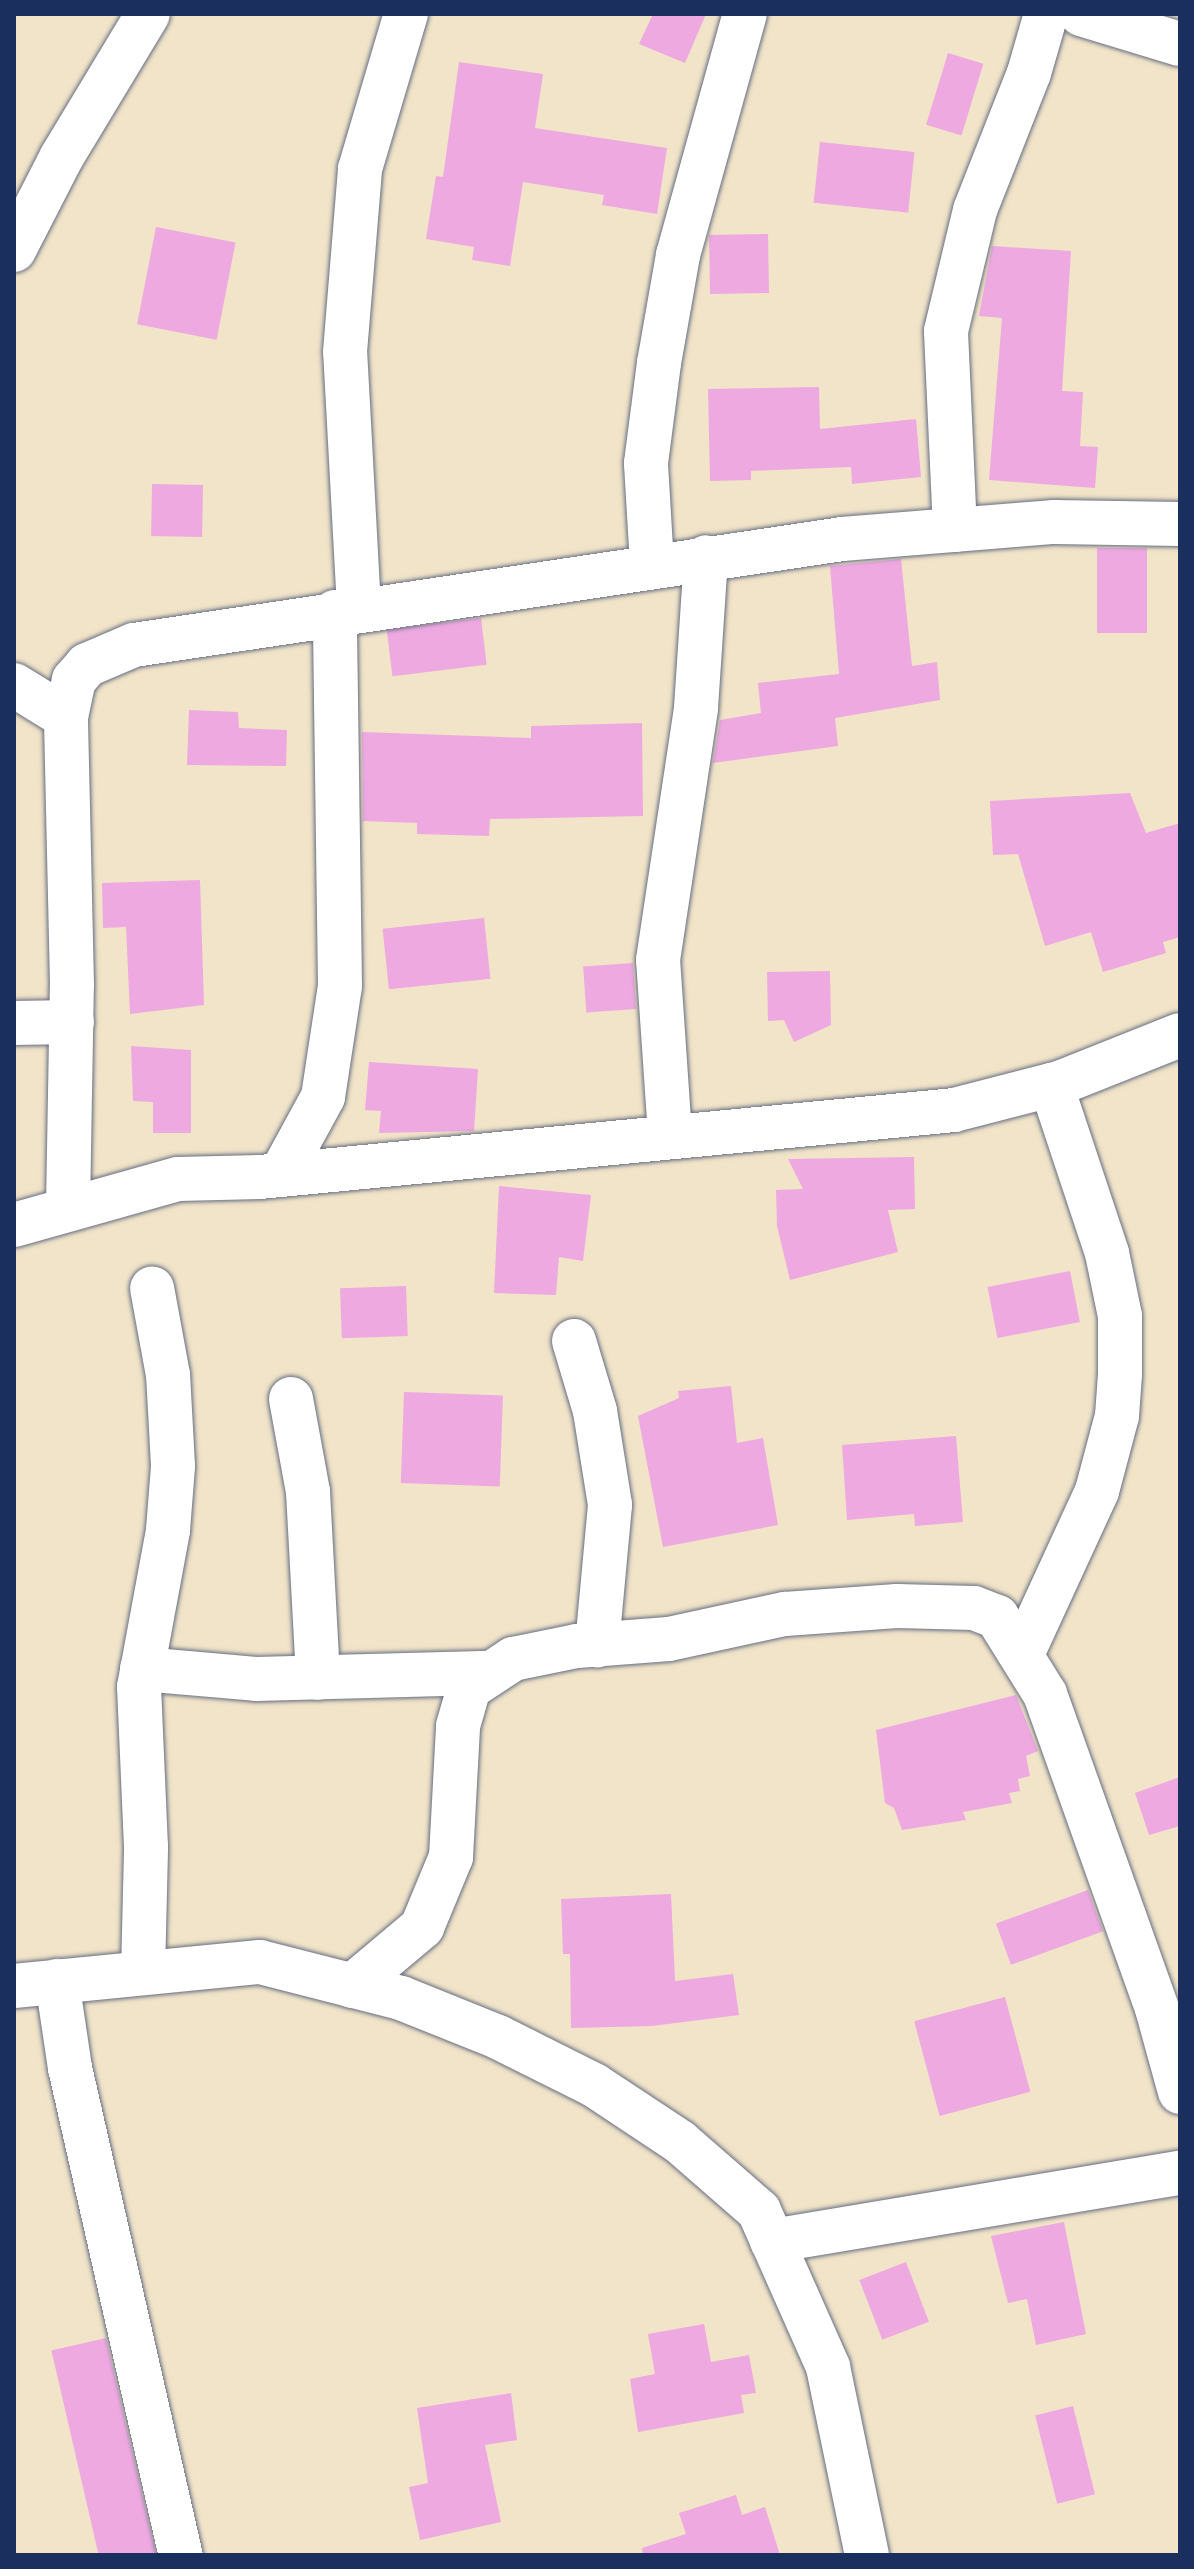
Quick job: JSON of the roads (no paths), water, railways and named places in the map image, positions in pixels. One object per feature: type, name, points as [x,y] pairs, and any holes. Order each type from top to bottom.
[{"type":"street","points":[[14,250],[61,158],[148,14]]},
{"type":"street","points":[[281,1174],[323,1097],[340,986],[347,610],[345,352],[360,169],[406,14]]},
{"type":"street","points":[[652,565],[646,463],[659,363],[678,255],[745,14]]},
{"type":"street","points":[[955,530],[949,317],[975,210],[1029,73],[1046,14]]},
{"type":"street","points":[[1081,14],[1180,44]]},
{"type":"street","points":[[68,1208],[72,1022],[66,717],[74,680],[87,665],[134,645],[706,557],[1054,522],[1180,524]]},
{"type":"street","points":[[670,1135],[658,960],[696,708],[706,557]]},
{"type":"street","points":[[14,685],[66,717]]},
{"type":"street","points":[[14,1023],[72,1022]]},
{"type":"street","points":[[14,1225],[178,1179],[281,1174],[954,1110],[1051,1085],[1180,1035]]},
{"type":"street","points":[[1023,1652],[1097,1491],[1117,1416],[1120,1374],[1120,1316],[1107,1253],[1051,1085]]},
{"type":"street","points":[[143,1973],[142,1669],[168,1530],[173,1466],[168,1375],[152,1288]]},
{"type":"street","points":[[574,1341],[595,1411],[610,1505],[597,1645]]},
{"type":"street","points":[[291,1399],[308,1492],[318,1678]]},
{"type":"street","points":[[352,1986],[422,1927],[451,1857],[458,1726],[469,1688],[513,1659],[597,1645],[669,1639],[785,1614],[897,1606],[974,1608],[997,1617],[1023,1652],[1045,1694],[1097,1839],[1180,2092]]},
{"type":"street","points":[[142,1669],[256,1679],[491,1673]]},
{"type":"street","points":[[14,1986],[260,1962],[401,1998],[498,2037],[594,2085],[680,2142],[759,2211],[828,2367],[867,2555]]},
{"type":"street","points":[[57,1981],[70,2068],[181,2555]]},
{"type":"street","points":[[772,2241],[1180,2173]]}]
